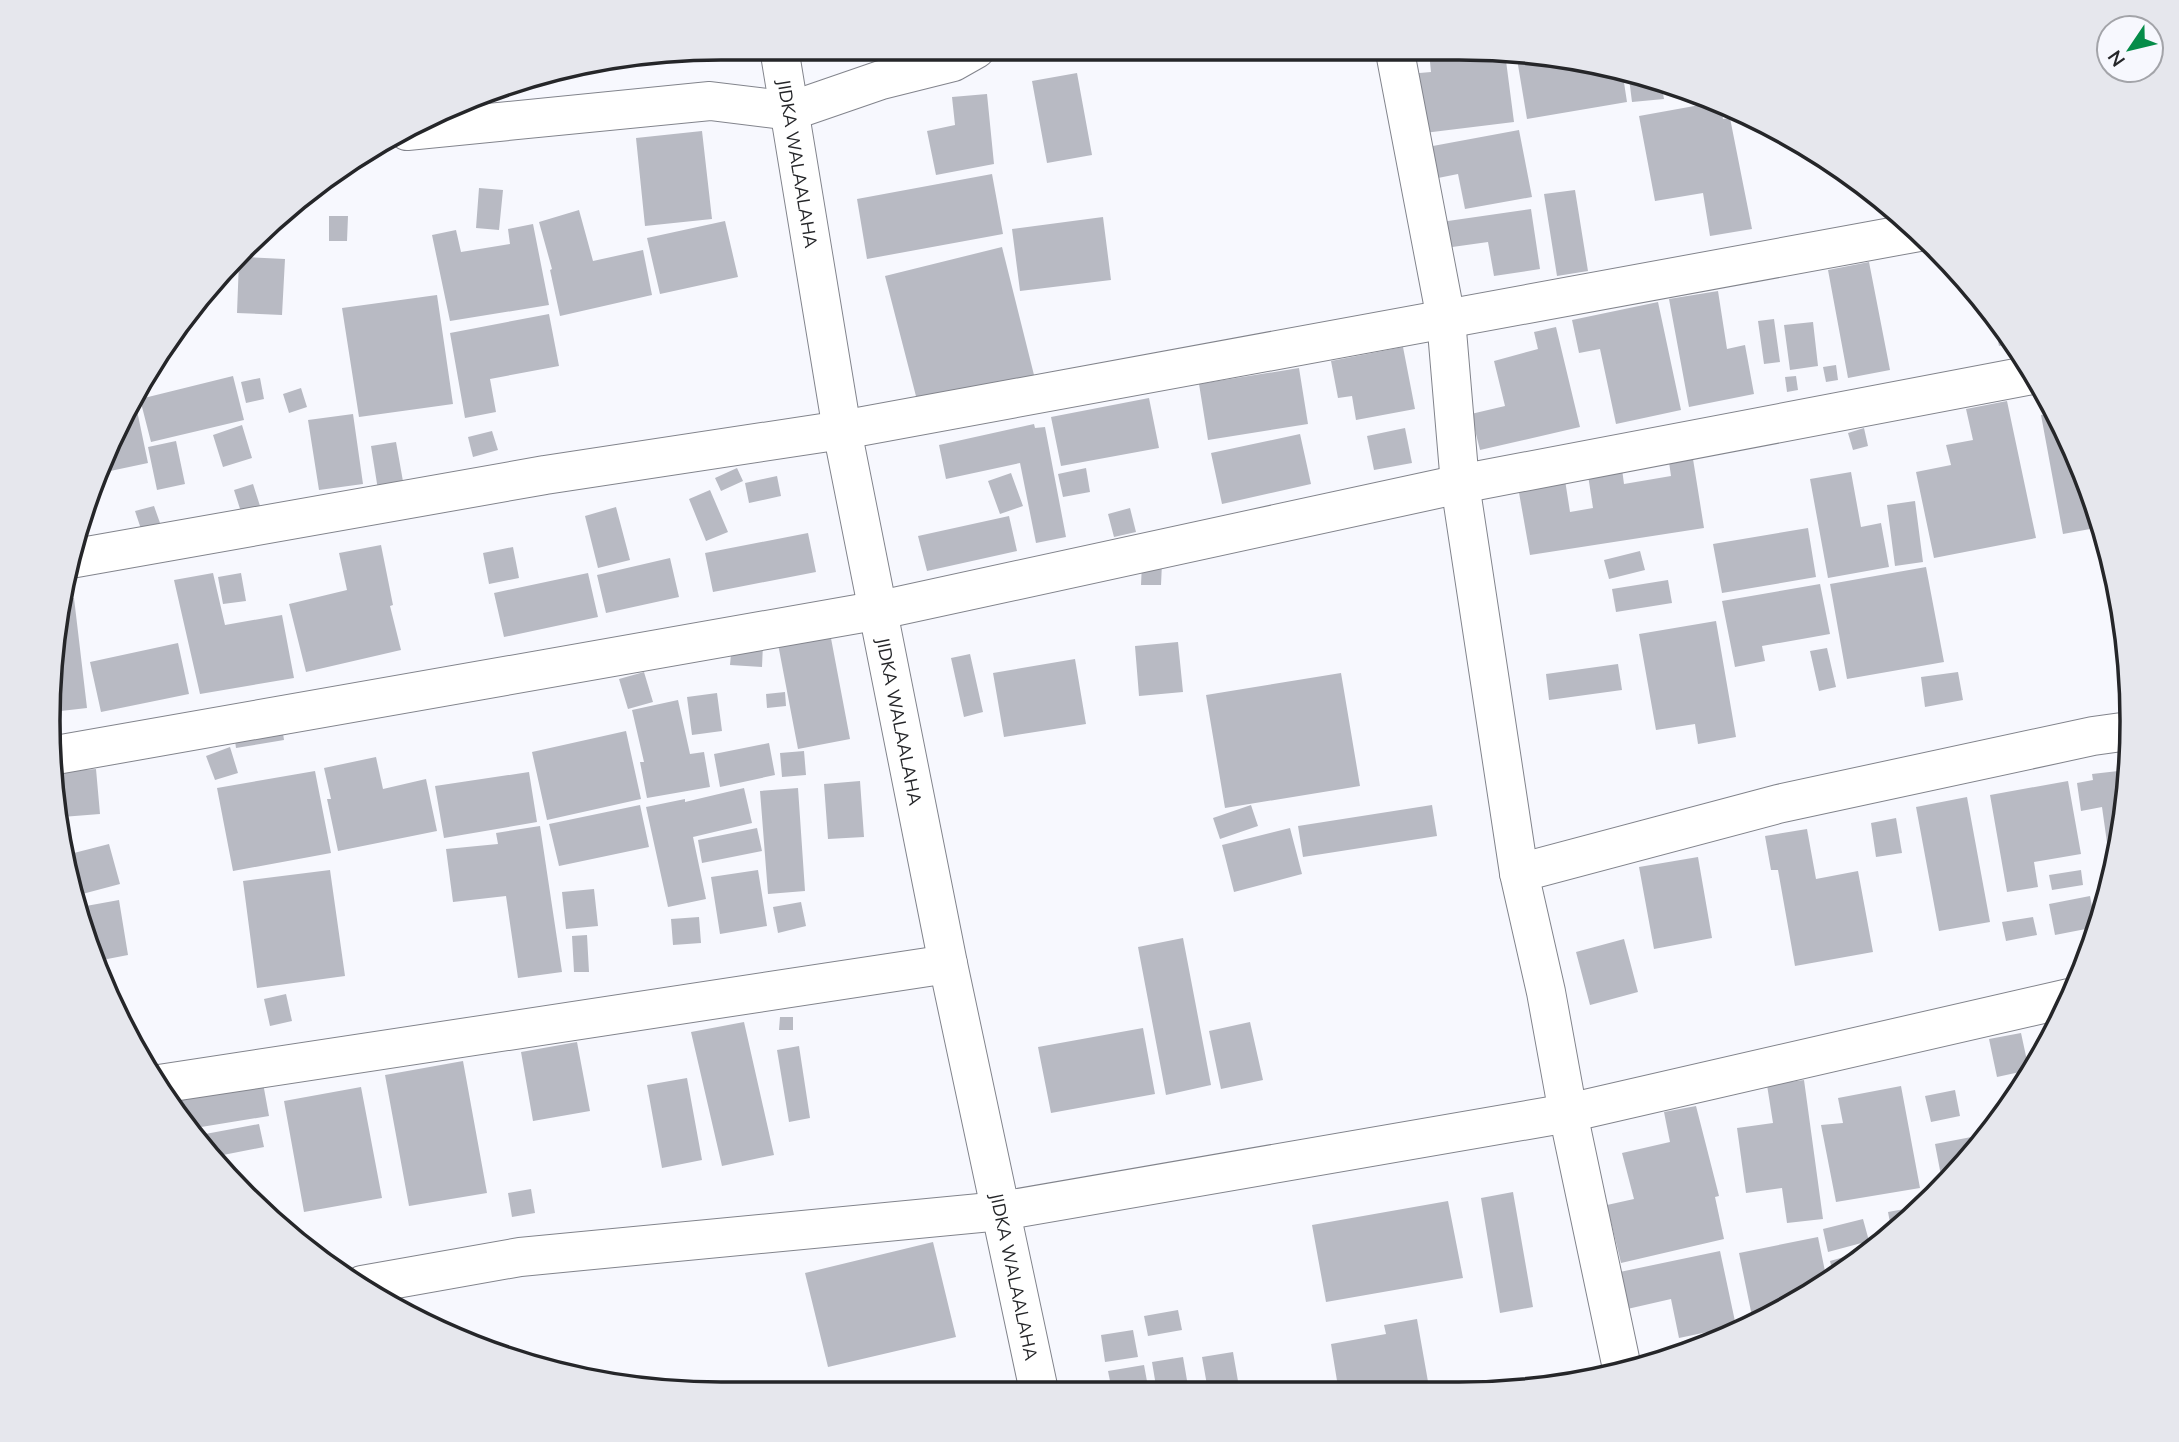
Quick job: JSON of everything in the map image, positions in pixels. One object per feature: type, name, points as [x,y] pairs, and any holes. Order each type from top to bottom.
[{"type":"street","name":"JIDKA WALAALAHA","points":[[781,59],[842,430],[880,610],[948,964],[1037,1382]]},
{"type":"street","points":[[426,129],[710,101],[791,111],[881,80],[958,59]]},
{"type":"street","points":[[1396,59],[1446,319],[1460,484],[1519,873],[1546,992],[1568,1113],[1621,1362]]},
{"type":"street","points":[[80,557],[545,475],[842,430],[1906,234]]},
{"type":"street","points":[[61,754],[880,610],[1460,484],[2023,377]]},
{"type":"street","points":[[1519,873],[1778,804],[2119,732]]},
{"type":"street","points":[[167,1083],[948,964]]},
{"type":"street","points":[[373,1283],[520,1257],[1001,1211],[1568,1113],[2057,1001]]},
{"type":"building","points":[[1430,59],[1506,61],[1514,122],[1416,134],[1408,74],[1431,72]]},
{"type":"building","points":[[1518,63],[1587,72],[1624,81],[1627,102],[1527,119]]},
{"type":"building","points":[[1077,73],[1092,155],[1047,163],[1032,81]]},
{"type":"building","points":[[1630,82],[1663,92],[1664,99],[1632,102]]},
{"type":"building","points":[[987,94],[994,164],[936,175],[927,131],[955,125],[952,97]]},
{"type":"building","points":[[1698,105],[1722,115],[1723,119],[1730,119],[1752,229],[1710,236],[1703,193],[1655,201],[1639,116]]},
{"type":"building","points":[[1519,130],[1532,197],[1465,209],[1458,174],[1428,180],[1422,148]]},
{"type":"building","points":[[702,131],[712,219],[645,226],[636,138]]},
{"type":"building","points":[[992,174],[1003,234],[867,259],[857,199]]},
{"type":"building","points":[[479,188],[503,190],[499,230],[476,228]]},
{"type":"building","points":[[1575,190],[1588,271],[1557,276],[1544,194]]},
{"type":"building","points":[[1531,209],[1540,269],[1494,276],[1488,242],[1438,249],[1434,223]]},
{"type":"building","points":[[579,210],[593,261],[643,250],[652,295],[560,316],[550,270],[552,269],[539,222]]},
{"type":"building","points":[[329,216],[348,216],[347,241],[329,241]]},
{"type":"building","points":[[1103,217],[1111,280],[1020,291],[1012,229]]},
{"type":"building","points":[[725,221],[738,277],[660,294],[647,238]]},
{"type":"building","points":[[533,224],[549,305],[450,321],[432,235],[456,230],[461,252],[510,244],[508,229]]},
{"type":"building","points":[[1002,247],[1034,375],[918,404],[885,276]]},
{"type":"building","points":[[249,257],[285,259],[282,315],[237,313],[239,269]]},
{"type":"building","points":[[1869,262],[1890,370],[1848,378],[1828,270]]},
{"type":"building","points":[[1718,291],[1727,349],[1745,345],[1754,394],[1689,407],[1669,299]]},
{"type":"building","points":[[437,295],[453,404],[359,417],[342,308]]},
{"type":"building","points":[[1658,302],[1681,410],[1616,424],[1600,349],[1579,353],[1572,320]]},
{"type":"building","points":[[549,314],[559,366],[490,379],[496,412],[465,418],[450,333]]},
{"type":"building","points":[[1774,319],[1780,362],[1764,364],[1758,321]]},
{"type":"building","points":[[1813,322],[1818,366],[1790,370],[1784,325]]},
{"type":"building","points":[[1556,327],[1580,427],[1480,450],[1471,414],[1505,406],[1494,361],[1538,349],[1534,332]]},
{"type":"building","points":[[1403,347],[1415,409],[1356,420],[1352,396],[1338,398],[1331,361]]},
{"type":"building","points":[[1836,365],[1838,380],[1826,382],[1823,367]]},
{"type":"building","points":[[1299,368],[1308,424],[1208,440],[1199,384]]},
{"type":"building","points":[[233,376],[244,420],[151,442],[141,403],[144,398]]},
{"type":"building","points":[[1796,376],[1798,390],[1787,392],[1785,377]]},
{"type":"building","points":[[260,378],[264,399],[246,403],[241,382]]},
{"type":"building","points":[[301,388],[307,407],[289,413],[283,394]]},
{"type":"building","points":[[1149,398],[1159,448],[1061,466],[1051,417]]},
{"type":"building","points":[[2007,401],[2036,538],[1934,558],[1916,472],[1951,465],[1946,445],[1973,440],[1966,409]]},
{"type":"building","points":[[137,411],[148,463],[109,471]]},
{"type":"building","points":[[353,414],[363,484],[319,490],[308,420]]},
{"type":"building","points":[[2044,414],[2069,468],[2090,529],[2063,534],[2041,415]]},
{"type":"building","points":[[1034,424],[1035,428],[1045,427],[1066,537],[1036,543],[1020,463],[946,479],[939,445]]},
{"type":"building","points":[[242,425],[252,458],[223,467],[213,435]]},
{"type":"building","points":[[1405,428],[1412,463],[1374,470],[1367,436]]},
{"type":"building","points":[[1864,428],[1868,446],[1853,450],[1848,433]]},
{"type":"building","points":[[492,431],[498,450],[473,457],[468,437]]},
{"type":"building","points":[[1300,434],[1311,484],[1222,504],[1211,453]]},
{"type":"building","points":[[176,441],[185,484],[157,490],[148,447]]},
{"type":"building","points":[[396,442],[404,487],[378,490],[371,446]]},
{"type":"building","points":[[1693,459],[1704,528],[1530,555],[1518,487],[1565,480],[1570,512],[1593,508],[1588,475],[1622,469],[1624,484],[1671,476],[1669,462]]},
{"type":"building","points":[[737,468],[743,481],[721,491],[715,478]]},
{"type":"building","points":[[1086,468],[1090,492],[1063,497],[1058,474]]},
{"type":"building","points":[[1851,472],[1861,527],[1881,523],[1889,567],[1828,578],[1810,479]]},
{"type":"building","points":[[1011,473],[1023,506],[1000,514],[988,481]]},
{"type":"building","points":[[777,476],[781,496],[749,503],[745,483]]},
{"type":"building","points":[[253,484],[261,509],[242,515],[234,490]]},
{"type":"building","points":[[710,490],[728,532],[706,541],[689,499]]},
{"type":"building","points":[[1915,501],[1923,562],[1895,566],[1887,505]]},
{"type":"building","points":[[154,506],[160,523],[141,529],[135,511]]},
{"type":"building","points":[[616,507],[630,560],[598,568],[585,516]]},
{"type":"building","points":[[1130,508],[1136,532],[1114,537],[1108,514]]},
{"type":"building","points":[[1009,516],[1017,551],[927,571],[918,536]]},
{"type":"building","points":[[1808,528],[1816,577],[1722,593],[1713,544]]},
{"type":"building","points":[[808,533],[816,572],[713,592],[705,553]]},
{"type":"building","points":[[381,545],[393,605],[390,606],[401,650],[306,672],[289,604],[347,590],[339,553]]},
{"type":"building","points":[[513,547],[519,578],[489,584],[483,553]]},
{"type":"building","points":[[1640,551],[1645,570],[1609,579],[1604,560]]},
{"type":"building","points":[[670,558],[679,597],[606,613],[597,575]]},
{"type":"building","points":[[1142,563],[1162,563],[1161,585],[1141,585]]},
{"type":"building","points":[[1926,567],[1944,662],[1847,679],[1830,584]]},
{"type":"building","points":[[213,573],[225,625],[282,615],[294,678],[200,694],[174,580]]},
{"type":"building","points":[[241,573],[246,601],[223,604],[218,577]]},
{"type":"building","points":[[588,573],[598,617],[504,637],[494,593]]},
{"type":"building","points":[[1668,580],[1672,603],[1616,612],[1612,589]]},
{"type":"building","points":[[1820,584],[1830,634],[1762,646],[1765,661],[1735,667],[1722,601]]},
{"type":"building","points":[[71,598],[74,598],[87,708],[60,711],[65,635]]},
{"type":"building","points":[[1716,621],[1736,737],[1698,744],[1695,724],[1656,730],[1639,634]]},
{"type":"building","points":[[830,633],[850,739],[798,749],[778,644]]},
{"type":"building","points":[[1178,642],[1183,692],[1139,696],[1135,646]]},
{"type":"building","points":[[178,643],[189,694],[101,712],[90,662]]},
{"type":"building","points":[[732,643],[763,644],[762,667],[730,665]]},
{"type":"building","points":[[1827,648],[1836,687],[1819,691],[1810,651]]},
{"type":"building","points":[[970,654],[983,712],[964,717],[951,658]]},
{"type":"building","points":[[1075,659],[1086,724],[1004,737],[993,673]]},
{"type":"building","points":[[1618,664],[1622,690],[1549,700],[1546,674]]},
{"type":"building","points":[[644,672],[653,702],[628,709],[619,679]]},
{"type":"building","points":[[1958,672],[1963,700],[1925,707],[1921,677]]},
{"type":"building","points":[[1341,673],[1360,786],[1225,808],[1206,695]]},
{"type":"building","points":[[785,692],[786,706],[767,708],[766,694]]},
{"type":"building","points":[[717,693],[722,731],[692,735],[687,697]]},
{"type":"building","points":[[678,700],[690,754],[704,752],[710,787],[647,798],[640,762],[644,762],[632,710]]},
{"type":"building","points":[[281,720],[284,740],[236,748],[233,727]]},
{"type":"building","points":[[626,731],[641,799],[547,820],[532,752]]},
{"type":"building","points":[[769,743],[775,775],[720,787],[714,754]]},
{"type":"building","points":[[230,747],[238,773],[215,780],[206,756]]},
{"type":"building","points":[[804,751],[806,775],[782,777],[780,753]]},
{"type":"building","points":[[376,757],[383,789],[426,779],[437,831],[338,851],[327,799],[331,799],[324,768]]},
{"type":"building","points":[[96,769],[100,814],[67,817],[62,772]]},
{"type":"building","points":[[315,771],[331,853],[233,871],[217,788]]},
{"type":"building","points":[[2117,771],[2108,847],[2102,807],[2081,811],[2077,783],[2093,780],[2092,774]]},
{"type":"building","points":[[529,772],[537,822],[444,838],[435,786]]},
{"type":"building","points":[[860,781],[864,837],[828,839],[824,784]]},
{"type":"building","points":[[2068,781],[2081,854],[2034,862],[2038,887],[2007,892],[1990,795]]},
{"type":"building","points":[[744,788],[752,823],[693,837],[706,899],[668,907],[646,807],[685,799],[685,802]]},
{"type":"building","points":[[798,788],[805,891],[768,894],[760,791]]},
{"type":"building","points":[[1967,797],[1990,922],[1939,931],[1916,807]]},
{"type":"building","points":[[640,805],[649,847],[559,866],[549,824]]},
{"type":"building","points":[[1251,805],[1258,826],[1220,839],[1213,818]]},
{"type":"building","points":[[1432,805],[1437,836],[1303,857],[1298,826]]},
{"type":"building","points":[[1896,818],[1902,853],[1876,857],[1871,823]]},
{"type":"building","points":[[540,826],[562,972],[518,978],[506,896],[453,902],[446,849],[498,844],[496,833]]},
{"type":"building","points":[[757,828],[762,851],[702,863],[698,840]]},
{"type":"building","points":[[1290,828],[1302,874],[1234,892],[1222,845]]},
{"type":"building","points":[[1807,829],[1816,879],[1858,871],[1873,952],[1795,966],[1778,870],[1771,870],[1765,836]]},
{"type":"building","points":[[109,844],[120,884],[83,894],[73,853]]},
{"type":"building","points":[[1698,857],[1712,938],[1654,949],[1639,867]]},
{"type":"building","points":[[330,870],[345,976],[257,988],[243,881]]},
{"type":"building","points":[[758,870],[767,926],[720,934],[711,877]]},
{"type":"building","points":[[2081,870],[2083,885],[2052,890],[2049,875]]},
{"type":"building","points":[[594,889],[598,926],[566,929],[562,892]]},
{"type":"building","points":[[2090,896],[2092,907],[2086,929],[2055,935],[2049,904]]},
{"type":"building","points":[[119,900],[128,955],[105,960],[86,906]]},
{"type":"building","points":[[801,902],[806,926],[778,933],[773,907]]},
{"type":"building","points":[[699,917],[701,943],[673,945],[671,919]]},
{"type":"building","points":[[2033,917],[2037,935],[2006,941],[2002,922]]},
{"type":"building","points":[[587,935],[589,972],[574,972],[572,936]]},
{"type":"building","points":[[1183,938],[1211,1085],[1166,1095],[1138,947]]},
{"type":"building","points":[[1624,939],[1638,992],[1590,1005],[1576,952]]},
{"type":"building","points":[[286,994],[292,1021],[270,1026],[264,999]]},
{"type":"building","points":[[780,1017],[793,1017],[793,1030],[779,1030]]},
{"type":"building","points":[[744,1022],[774,1155],[722,1166],[691,1032]]},
{"type":"building","points":[[1250,1022],[1263,1080],[1221,1089],[1209,1031]]},
{"type":"building","points":[[1143,1028],[1155,1094],[1051,1113],[1038,1047]]},
{"type":"building","points":[[2021,1033],[2027,1059],[2018,1072],[1997,1077],[1989,1039]]},
{"type":"building","points":[[577,1042],[590,1111],[533,1121],[521,1052]]},
{"type":"building","points":[[799,1046],[810,1118],[789,1122],[777,1050]]},
{"type":"building","points":[[463,1061],[487,1193],[409,1206],[385,1075]]},
{"type":"building","points":[[687,1078],[702,1160],[662,1168],[647,1085]]},
{"type":"building","points":[[1804,1080],[1823,1219],[1787,1223],[1782,1188],[1746,1193],[1737,1128],[1773,1123],[1767,1085]]},
{"type":"building","points":[[263,1083],[269,1116],[199,1127],[177,1098]]},
{"type":"building","points":[[1901,1086],[1920,1188],[1836,1202],[1821,1125],[1843,1123],[1838,1098]]},
{"type":"building","points":[[361,1087],[382,1198],[304,1212],[284,1101]]},
{"type":"building","points":[[1955,1090],[1960,1116],[1931,1122],[1925,1096]]},
{"type":"building","points":[[1696,1106],[1719,1196],[1715,1197],[1724,1239],[1621,1263],[1607,1205],[1634,1199],[1622,1153],[1670,1142],[1664,1112]]},
{"type":"building","points":[[259,1124],[264,1147],[222,1155],[205,1134]]},
{"type":"building","points":[[1972,1137],[1941,1173],[1935,1144]]},
{"type":"building","points":[[531,1189],[535,1213],[512,1217],[508,1193]]},
{"type":"building","points":[[1513,1192],[1533,1307],[1500,1313],[1481,1198]]},
{"type":"building","points":[[1448,1201],[1463,1278],[1326,1302],[1312,1225]]},
{"type":"building","points":[[1904,1209],[1890,1222],[1888,1212]]},
{"type":"building","points":[[1863,1219],[1869,1240],[1828,1252],[1823,1229]]},
{"type":"building","points":[[1818,1237],[1825,1272],[1751,1314],[1739,1253]]},
{"type":"building","points":[[933,1242],[956,1337],[828,1367],[805,1273]]},
{"type":"building","points":[[1720,1251],[1735,1321],[1714,1331],[1679,1338],[1671,1299],[1623,1310],[1615,1273]]},
{"type":"building","points":[[1847,1256],[1832,1267],[1830,1261]]},
{"type":"building","points":[[1178,1310],[1182,1330],[1148,1336],[1144,1316]]},
{"type":"building","points":[[1417,1319],[1428,1382],[1337,1382],[1331,1344],[1386,1334],[1384,1325]]},
{"type":"building","points":[[1133,1330],[1138,1357],[1105,1362],[1101,1335]]},
{"type":"building","points":[[1233,1352],[1238,1381],[1206,1382],[1202,1357]]},
{"type":"building","points":[[1183,1357],[1187,1382],[1155,1382],[1152,1362]]},
{"type":"building","points":[[1144,1365],[1147,1382],[1110,1382],[1108,1371]]}]
